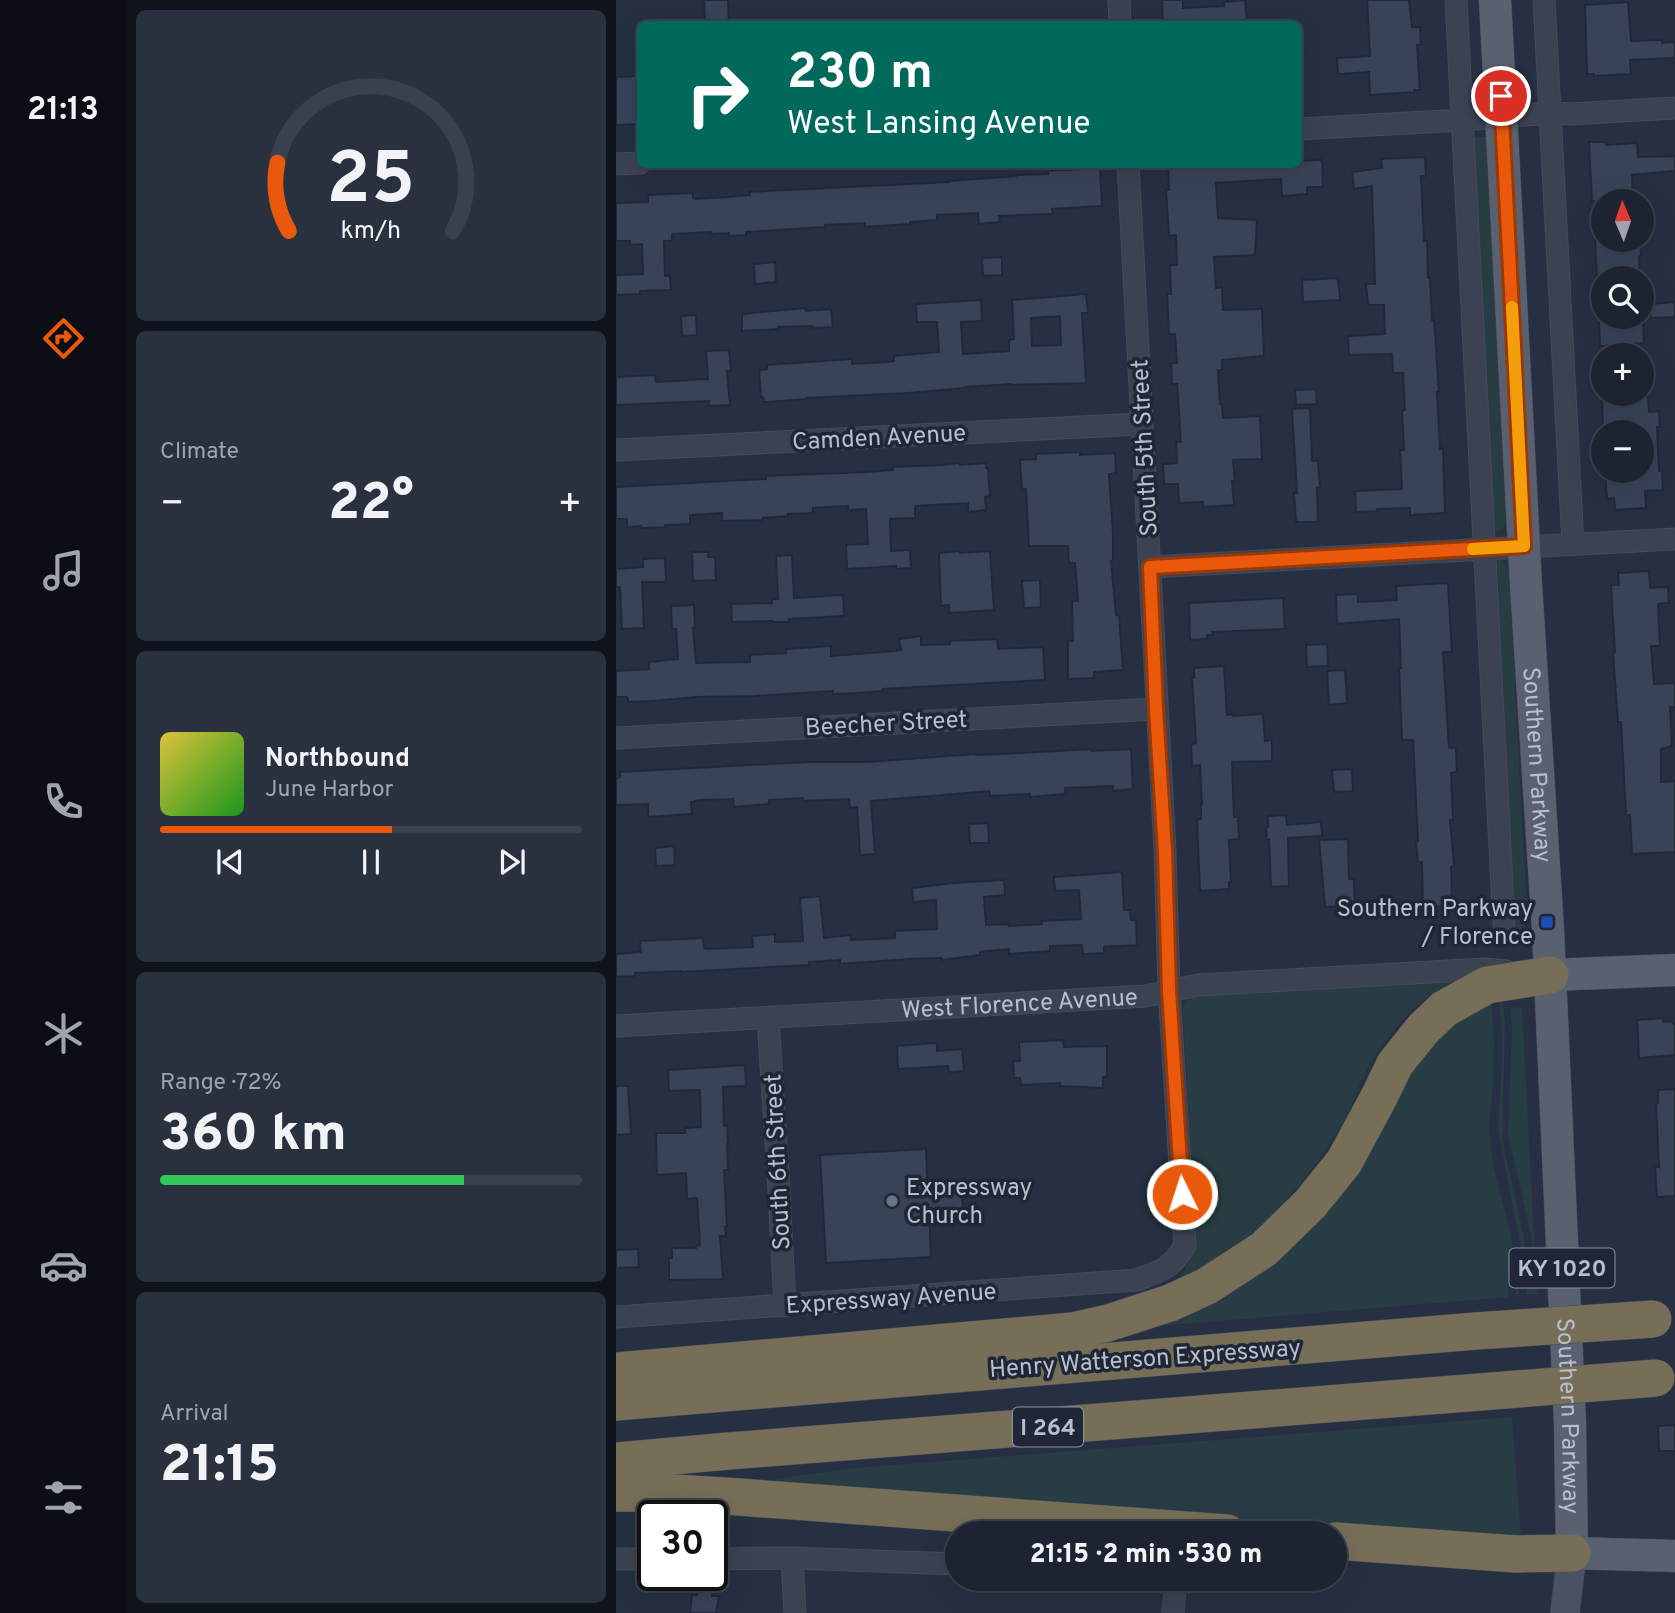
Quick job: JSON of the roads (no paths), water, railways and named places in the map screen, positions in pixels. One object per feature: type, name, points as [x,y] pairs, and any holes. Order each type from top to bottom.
[{"type":"highway","points":[[616,1371],[1073,1331],[1108,1324],[1170,1303],[1207,1286],[1264,1249],[1310,1204],[1344,1162],[1395,1064],[1423,1029],[1444,1009],[1487,985],[1550,975]]},
{"type":"highway","name":"Henry Watterson Expressway","points":[[616,1402],[784,1386],[1664,1318]]},
{"type":"highway","name":"I 264","points":[[616,1461],[1665,1378]]},
{"type":"highway","points":[[616,1493],[725,1496],[1064,1521]]},
{"type":"highway","points":[[1347,1542],[1516,1554],[1573,1553]]},
{"type":"main road","name":"Southern Parkway","points":[[1495,0],[1550,975],[1570,1423],[1573,1553],[1564,1613]]},
{"type":"main road","name":"West Florence Avenue","points":[[1550,975],[1675,970]]},
{"type":"main road","points":[[1573,1553],[1675,1556]]},
{"type":"street","points":[[1119,0],[1120,21]]},
{"type":"street","points":[[1456,0],[1504,925]]},
{"type":"street","points":[[1545,0],[1573,544]]},
{"type":"street","points":[[1302,129],[1675,108]]},
{"type":"street","points":[[616,164],[637,163]]},
{"type":"street","name":"South 5th Street","points":[[1128,168],[1165,851],[1169,990],[1185,1245],[1180,1256],[1165,1270]]},
{"type":"street","name":"Camden Avenue","points":[[616,450],[1142,424]]},
{"type":"street","points":[[1150,567],[1675,539]]},
{"type":"street","name":"Beecher Street","points":[[616,738],[1156,709]]},
{"type":"street","name":"West Florence Avenue","points":[[616,1026],[1146,996],[1198,985],[1484,969],[1550,975]]},
{"type":"street","name":"South 6th Street","points":[[768,1018],[785,1306]]},
{"type":"street","name":"Expressway Avenue","points":[[616,1317],[1137,1280],[1165,1270]]},
{"type":"street","points":[[616,1559],[637,1559]]},
{"type":"street","points":[[728,1559],[945,1564]]},
{"type":"street","points":[[792,1559],[795,1613]]},
{"type":"street","points":[[1173,1613],[1175,1591]]},
{"type":"place","name":"Southern Parkway / Florence","points":[[1547,922]]},
{"type":"place","name":"Expressway Church","points":[[892,1201]]}]
